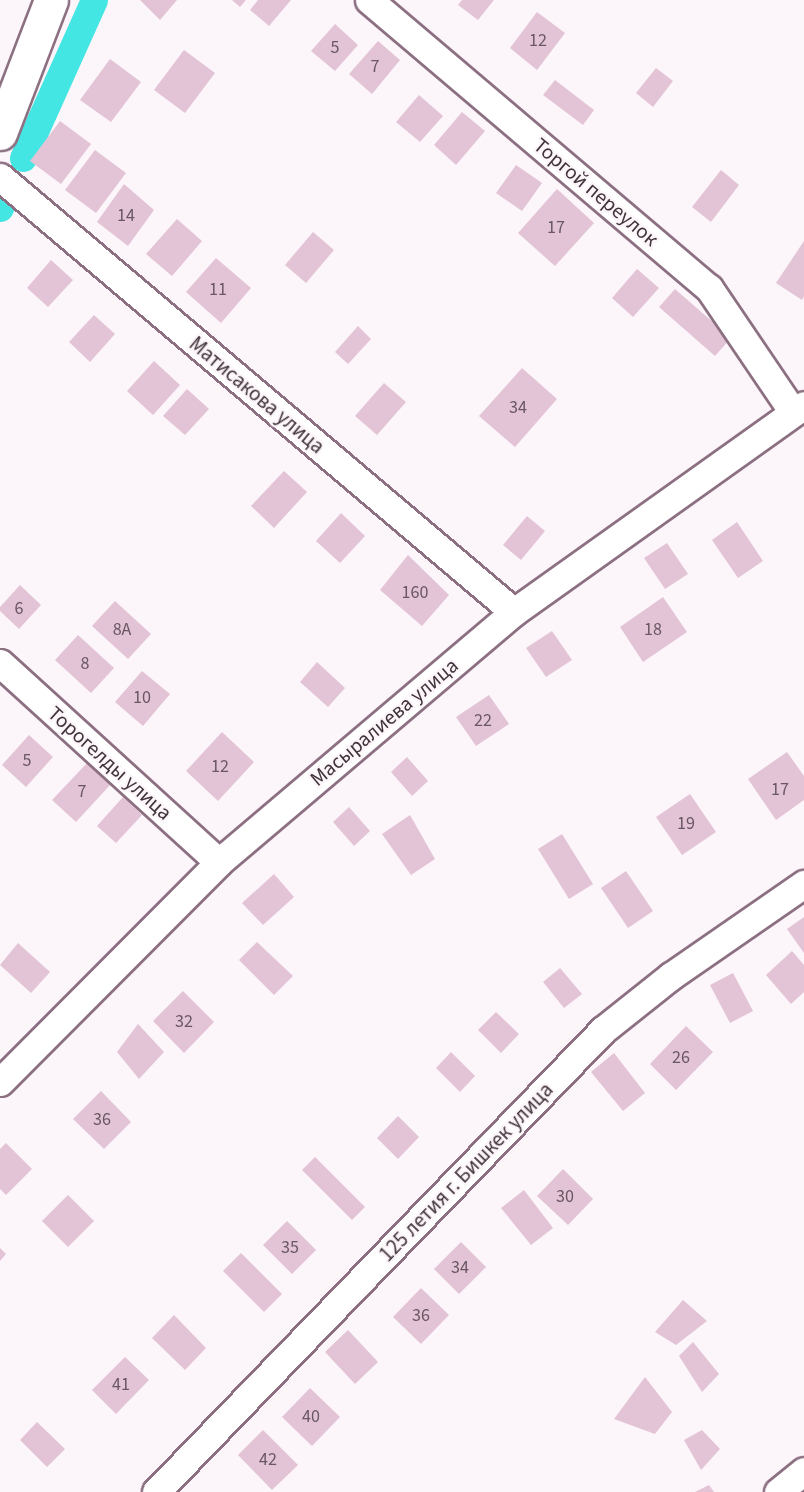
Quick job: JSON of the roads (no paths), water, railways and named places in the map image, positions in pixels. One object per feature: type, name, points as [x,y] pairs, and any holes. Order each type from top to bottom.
[{"type":"street","points":[[0,133],[51,0]]},
{"type":"street","name":"Торгой переулок","points":[[369,0],[709,288],[799,408]]},
{"type":"street","name":"Матисакова улица","points":[[0,177],[514,612]]},
{"type":"street","name":"Масыралиева улица","points":[[0,1082],[219,862],[514,612],[799,408]]},
{"type":"street","name":"Торогелды улица","points":[[0,663],[219,862]]},
{"type":"street","name":"125 летия г. Бишкек улица","points":[[156,1492],[603,1030],[671,976],[804,884]]},
{"type":"waterway","points":[[23,158],[94,0]]},
{"type":"waterway","points":[[0,208],[3,201]]}]
